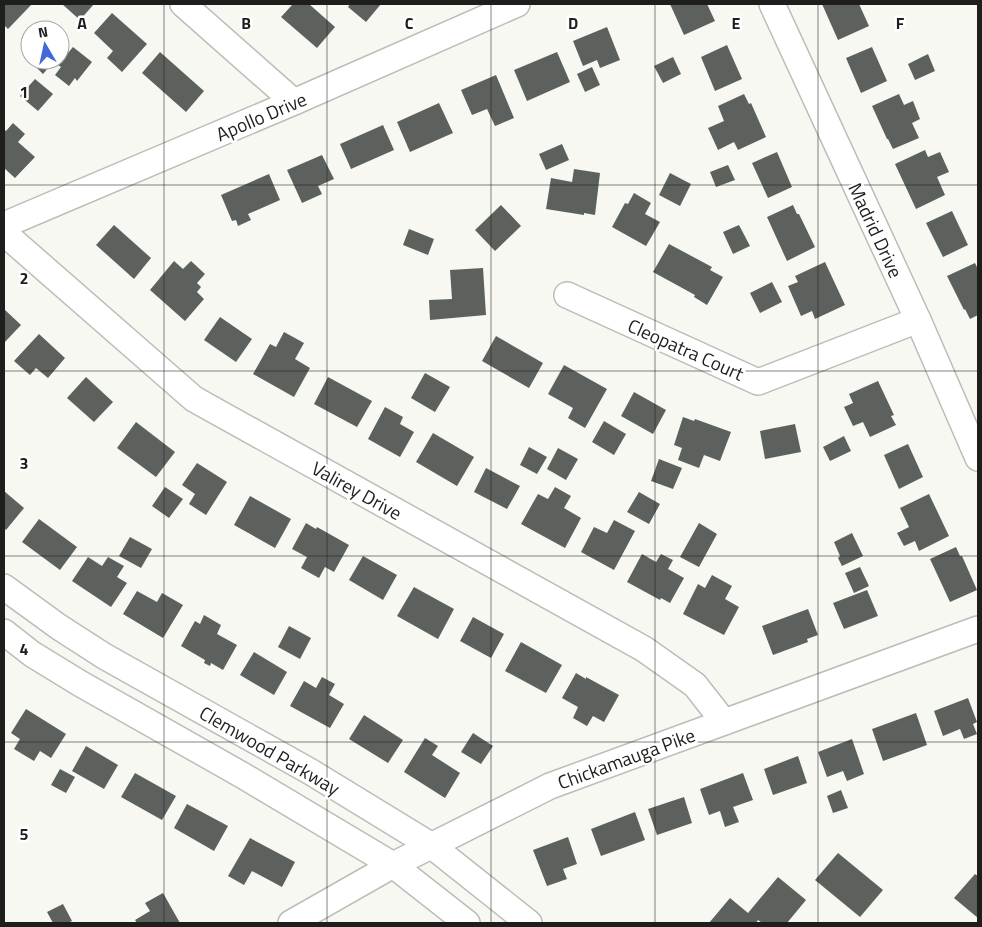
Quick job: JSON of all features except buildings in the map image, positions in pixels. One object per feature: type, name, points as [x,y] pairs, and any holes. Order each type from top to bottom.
[{"type":"street","points":[[183,4],[294,102]]},
{"type":"street","name":"Apollo Drive","points":[[4,225],[294,102],[517,4]]},
{"type":"street","name":"Madrid Drive","points":[[772,4],[918,320],[978,458]]},
{"type":"street","name":"Valirey Drive","points":[[4,233],[194,399],[644,649],[695,685],[724,722]]},
{"type":"street","name":"Cleopatra Court","points":[[567,295],[758,382],[918,320]]},
{"type":"street","name":"Clemwood Parkway","points":[[4,587],[59,627],[104,656],[311,772],[432,846],[529,923]]},
{"type":"street","name":"Chickamauga Pike","points":[[291,923],[394,865],[550,786],[978,629]]},
{"type":"street","name":"Clemwood Parkway","points":[[4,632],[32,654],[81,684],[242,775],[394,865],[468,923]]}]
